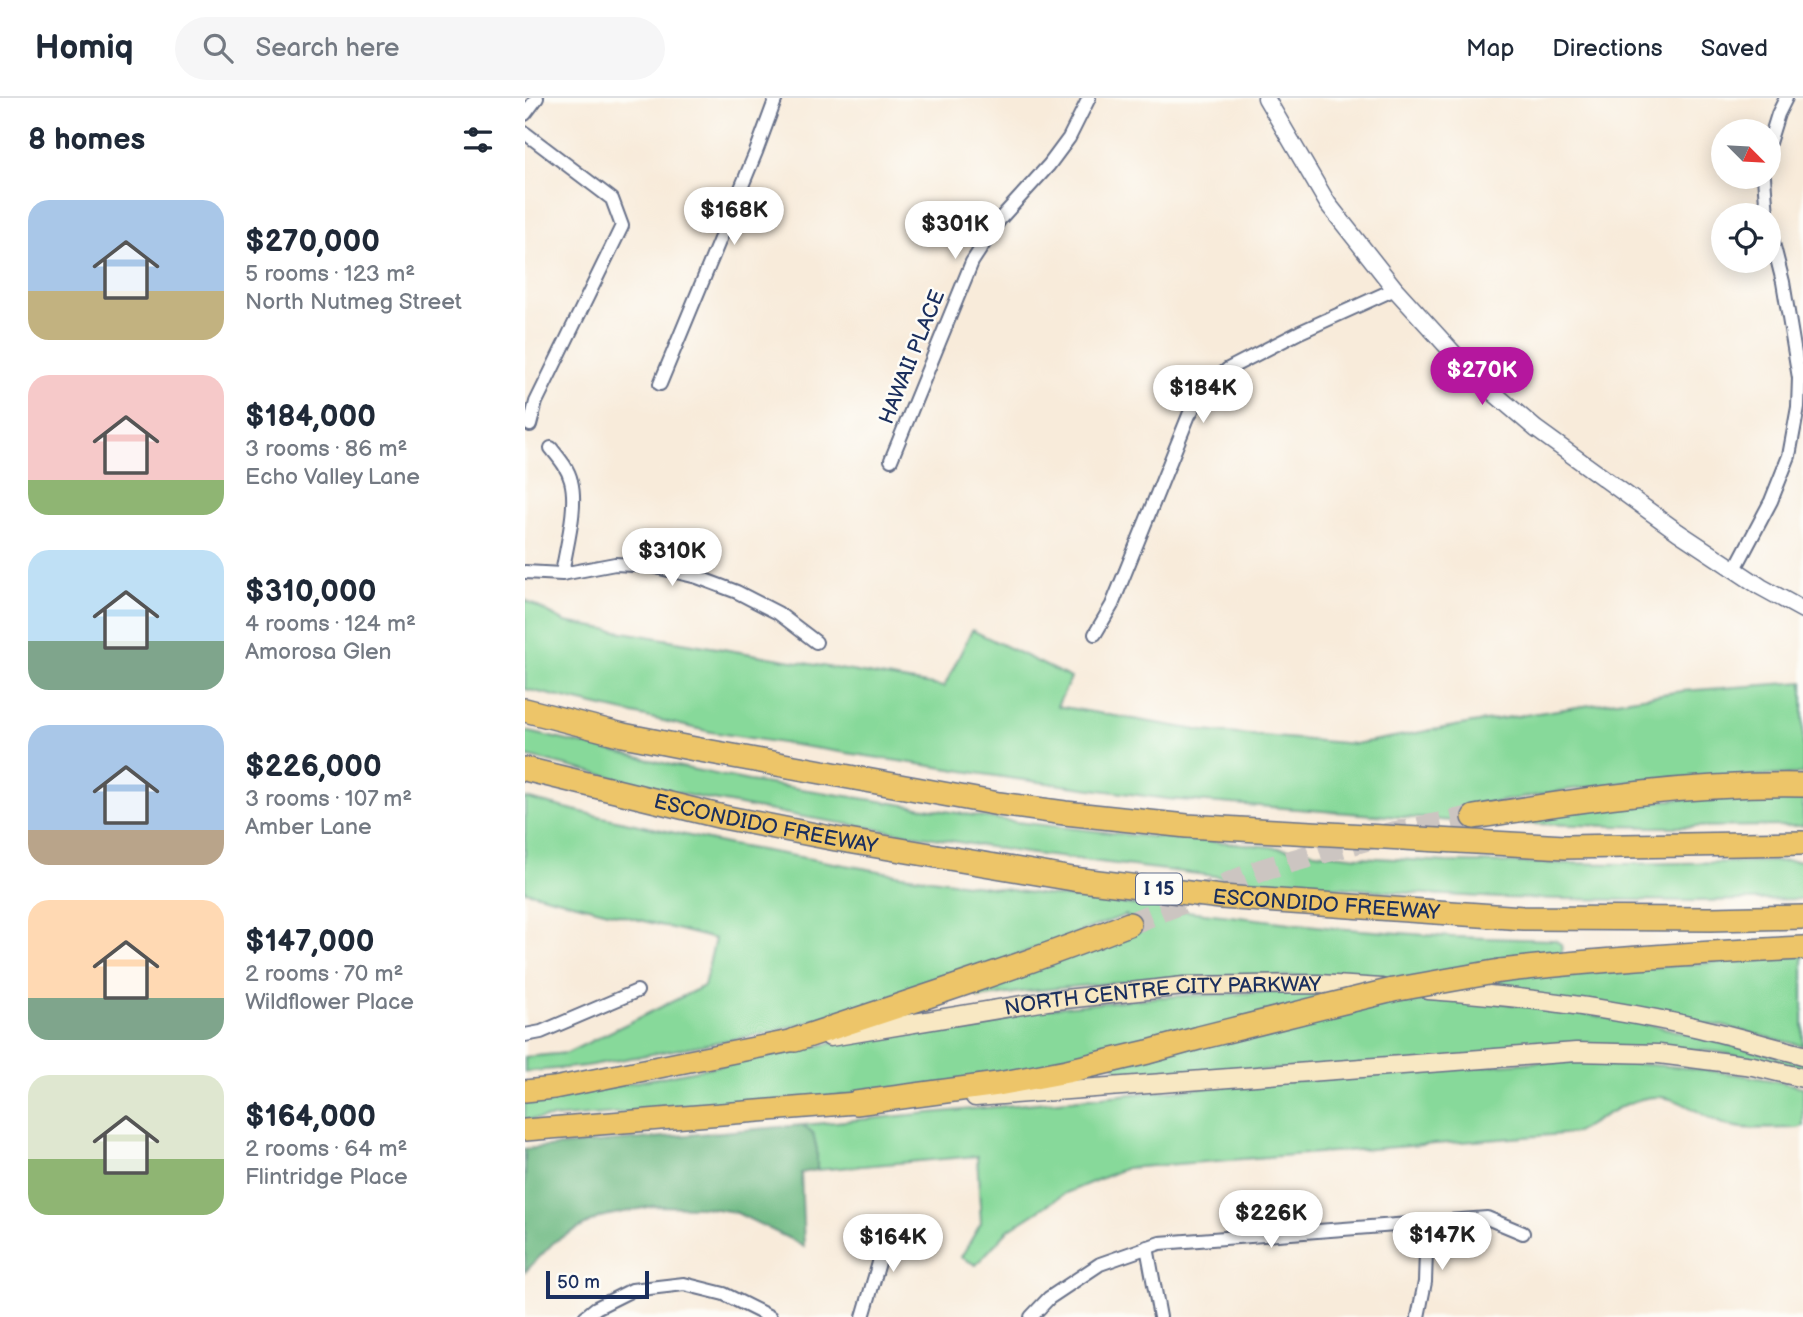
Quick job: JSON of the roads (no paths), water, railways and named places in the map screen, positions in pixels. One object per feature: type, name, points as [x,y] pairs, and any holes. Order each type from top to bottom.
[{"type":"highway","points":[[525,710],[623,735],[700,750],[999,804],[1065,813],[1200,827],[1551,846],[1803,843]]},
{"type":"highway","name":"ESCONDIDO FREEWAY","points":[[525,769],[723,817],[837,839],[1073,879],[1221,897],[1523,918],[1803,917]]},
{"type":"highway","points":[[1474,817],[1660,790],[1737,785],[1803,785]]},
{"type":"highway","points":[[795,1040],[969,983],[1129,924]]},
{"type":"highway","points":[[525,1130],[856,1103],[998,1084],[1148,1052],[1393,990],[1500,971],[1579,962],[1803,948]]},
{"type":"highway","name":"NORTH CENTRE CITY PARKWAY","points":[[525,1091],[554,1088],[795,1040]]},
{"type":"main road","name":"NORTH CENTRE CITY PARKWAY","points":[[795,1040],[818,1039],[1047,1001],[1124,992],[1185,986],[1319,984],[1467,993],[1598,1009],[1699,1028],[1803,1055]]},
{"type":"main road","points":[[856,1103],[934,1100],[1577,1052],[1659,1054],[1753,1066],[1803,1078]]},
{"type":"street","points":[[525,114],[537,98]]},
{"type":"street","points":[[660,383],[776,98]]},
{"type":"street","name":"HAWAII PLACE","points":[[891,460],[972,262],[1000,219],[1049,165],[1069,138],[1089,98]]},
{"type":"street","points":[[1266,98],[1328,204],[1395,289],[1476,378],[1536,429],[1678,532],[1761,587],[1803,610]]},
{"type":"street","points":[[1776,119],[1786,98]]},
{"type":"street","points":[[525,133],[612,200],[622,226],[536,402],[530,425]]},
{"type":"street","points":[[1735,569],[1772,501],[1789,456],[1798,407],[1799,378],[1781,273]]},
{"type":"street","points":[[1095,634],[1112,605],[1189,415],[1205,390],[1228,369],[1300,332],[1395,289]]},
{"type":"street","points":[[551,448],[563,463],[571,480],[573,504],[562,574]]},
{"type":"street","points":[[525,572],[562,574],[615,564],[652,566],[697,577],[737,592],[784,617],[816,642]]},
{"type":"street","points":[[525,1035],[541,1032],[637,991]]},
{"type":"street","points":[[1031,1317],[1049,1298],[1100,1264],[1147,1247],[1174,1242],[1487,1218],[1523,1233]]},
{"type":"street","points":[[863,1317],[891,1222]]},
{"type":"street","points":[[1417,1317],[1425,1282],[1427,1222]]},
{"type":"street","points":[[1147,1247],[1160,1317]]},
{"type":"street","points":[[585,1317],[596,1308],[632,1290],[684,1284],[724,1294],[770,1317]]},
{"type":"tunnel","points":[[1129,924],[1262,870],[1378,836],[1474,817]]}]
